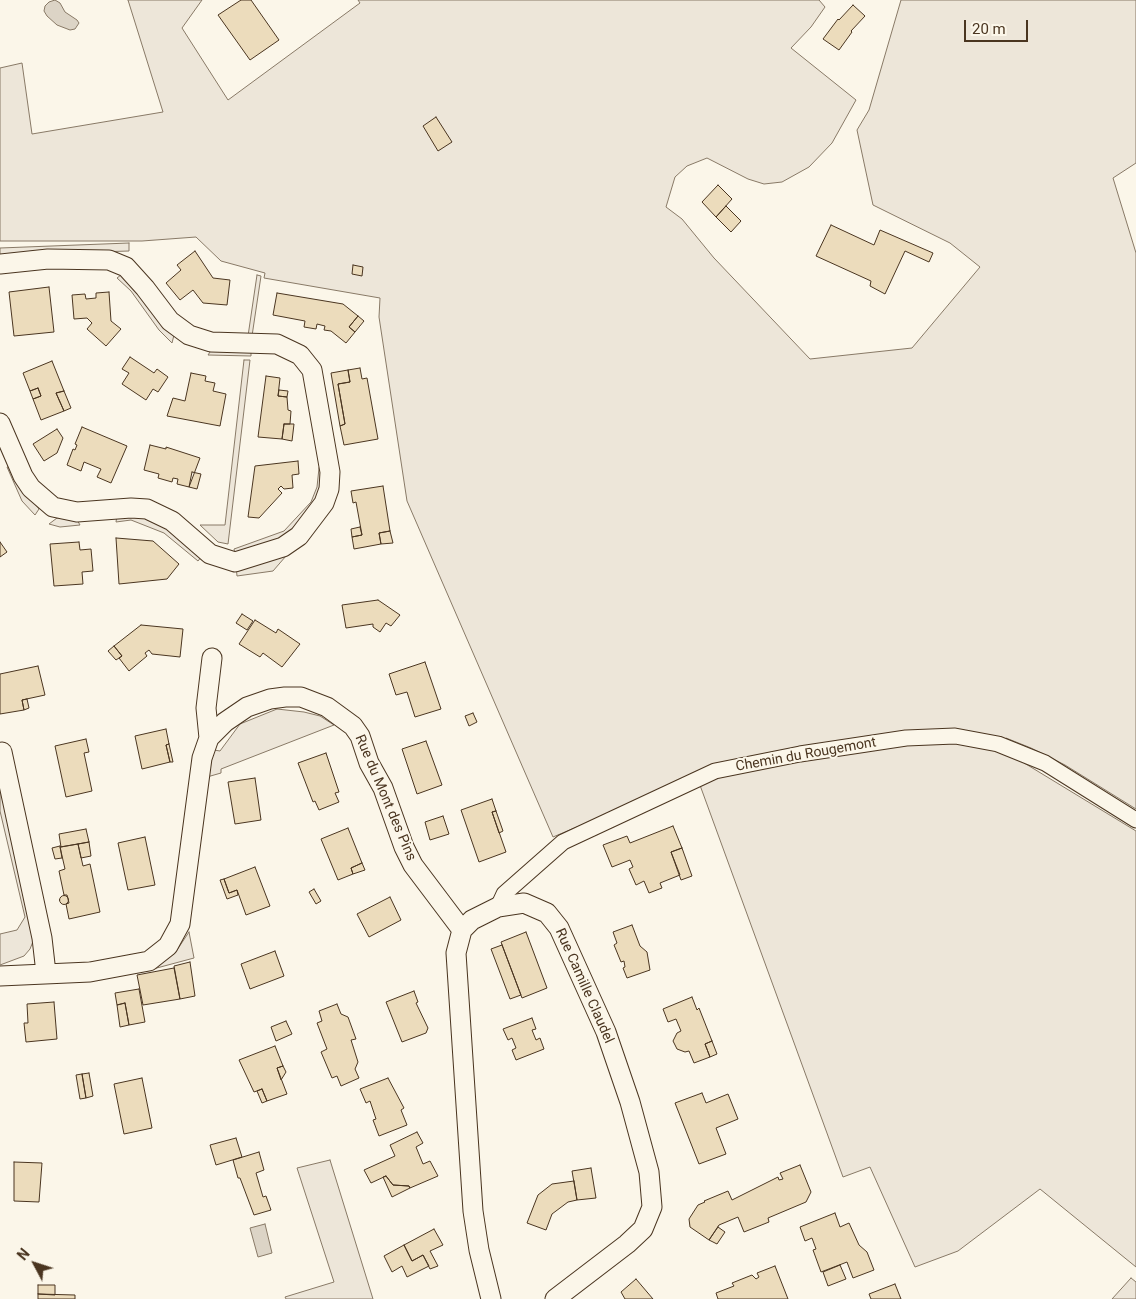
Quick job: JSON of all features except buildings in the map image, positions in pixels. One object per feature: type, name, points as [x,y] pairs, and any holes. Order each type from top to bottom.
[{"type":"street","points":[[0,264],[48,259],[109,260],[126,267],[146,288],[170,321],[189,334],[211,342],[277,344],[300,355],[312,370],[330,472],[329,489],[324,503],[299,536],[284,548],[235,562],[210,554],[172,522],[147,509],[132,508],[77,512],[53,507],[41,498],[23,476],[0,423]]},
{"type":"street","name":"Rue du Mont des Pins","points":[[0,976],[90,972],[149,961],[168,946],[180,924],[202,758],[209,738],[206,708],[212,658]]},
{"type":"street","name":"Rue du Mont des Pins","points":[[209,738],[225,722],[246,707],[270,699],[300,697],[327,707],[345,718],[360,736],[413,865],[462,930]]},
{"type":"street","name":"Chemin du Rougemont","points":[[498,907],[504,894],[563,842],[715,771],[800,754],[906,738],[956,736],[998,744],[1045,763],[1136,820]]},
{"type":"street","points":[[2,752],[42,938],[46,973]]},
{"type":"street","name":"Rue Camille Claudel","points":[[462,930],[472,920],[498,907],[524,903],[537,907],[547,913],[559,928],[606,1032],[630,1102],[649,1172],[652,1207],[643,1229],[627,1244],[555,1299]]},
{"type":"street","points":[[462,930],[456,953],[473,1211],[479,1250],[492,1299]]},
{"type":"shaded area","points":[[55,0],[60,3],[65,12],[77,20],[79,23],[75,29],[70,30],[57,25],[47,16],[44,11],[45,6]]},
{"type":"shaded area","points":[[128,0],[202,0],[182,28],[228,100],[360,3],[358,0],[819,0],[825,7],[811,27],[791,48],[856,100],[832,143],[809,167],[782,182],[764,184],[748,179],[707,158],[687,166],[675,177],[666,207],[682,219],[714,258],[810,359],[912,348],[980,267],[950,243],[873,205],[857,130],[869,110],[901,0],[1136,0],[1136,163],[1113,178],[1136,253],[1136,809],[1065,765],[1006,738],[1016,758],[1136,831],[1136,1267],[1040,1189],[958,1251],[915,1267],[870,1167],[843,1177],[697,777],[553,837],[407,501],[379,317],[380,298],[264,278],[265,273],[221,261],[196,237],[142,241],[0,241],[0,68],[22,63],[32,134],[163,112]]},
{"type":"shaded area","points":[[129,243],[129,251],[0,255],[0,248]]},
{"type":"shaded area","points":[[121,275],[174,335],[172,343],[159,330],[131,291],[117,278]]},
{"type":"shaded area","points":[[257,275],[261,276],[252,336],[248,336]]},
{"type":"shaded area","points":[[212,349],[251,350],[251,356],[208,355]]},
{"type":"shaded area","points":[[244,360],[250,360],[228,544],[218,542],[200,525],[225,525]]},
{"type":"shaded area","points":[[14,466],[29,496],[39,509],[35,515],[22,501],[7,467]]},
{"type":"shaded area","points":[[319,468],[325,469],[314,506],[284,537],[235,554],[234,549],[284,531],[311,502],[317,487]]},
{"type":"shaded area","points":[[117,515],[138,516],[168,528],[202,556],[198,561],[164,533],[131,520],[116,522]]},
{"type":"shaded area","points":[[57,518],[76,518],[80,525],[60,527],[49,524]]},
{"type":"shaded area","points":[[286,556],[273,571],[237,576],[236,566]]},
{"type":"shaded area","points":[[277,709],[320,716],[334,725],[221,769],[221,773],[207,777],[214,750],[220,751],[240,724]]},
{"type":"shaded area","points":[[0,784],[34,939],[30,949],[24,956],[0,965],[0,934],[17,930],[25,917],[0,811]]},
{"type":"shaded area","points":[[189,932],[194,958],[153,969],[175,953]]},
{"type":"shaded area","points":[[330,1160],[373,1299],[286,1299],[285,1297],[334,1282],[297,1168]]},
{"type":"shaded area","points":[[265,1224],[272,1253],[258,1257],[250,1228]]},
{"type":"shaded area","points":[[1131,1278],[1136,1282],[1136,1299],[1112,1299]]}]
